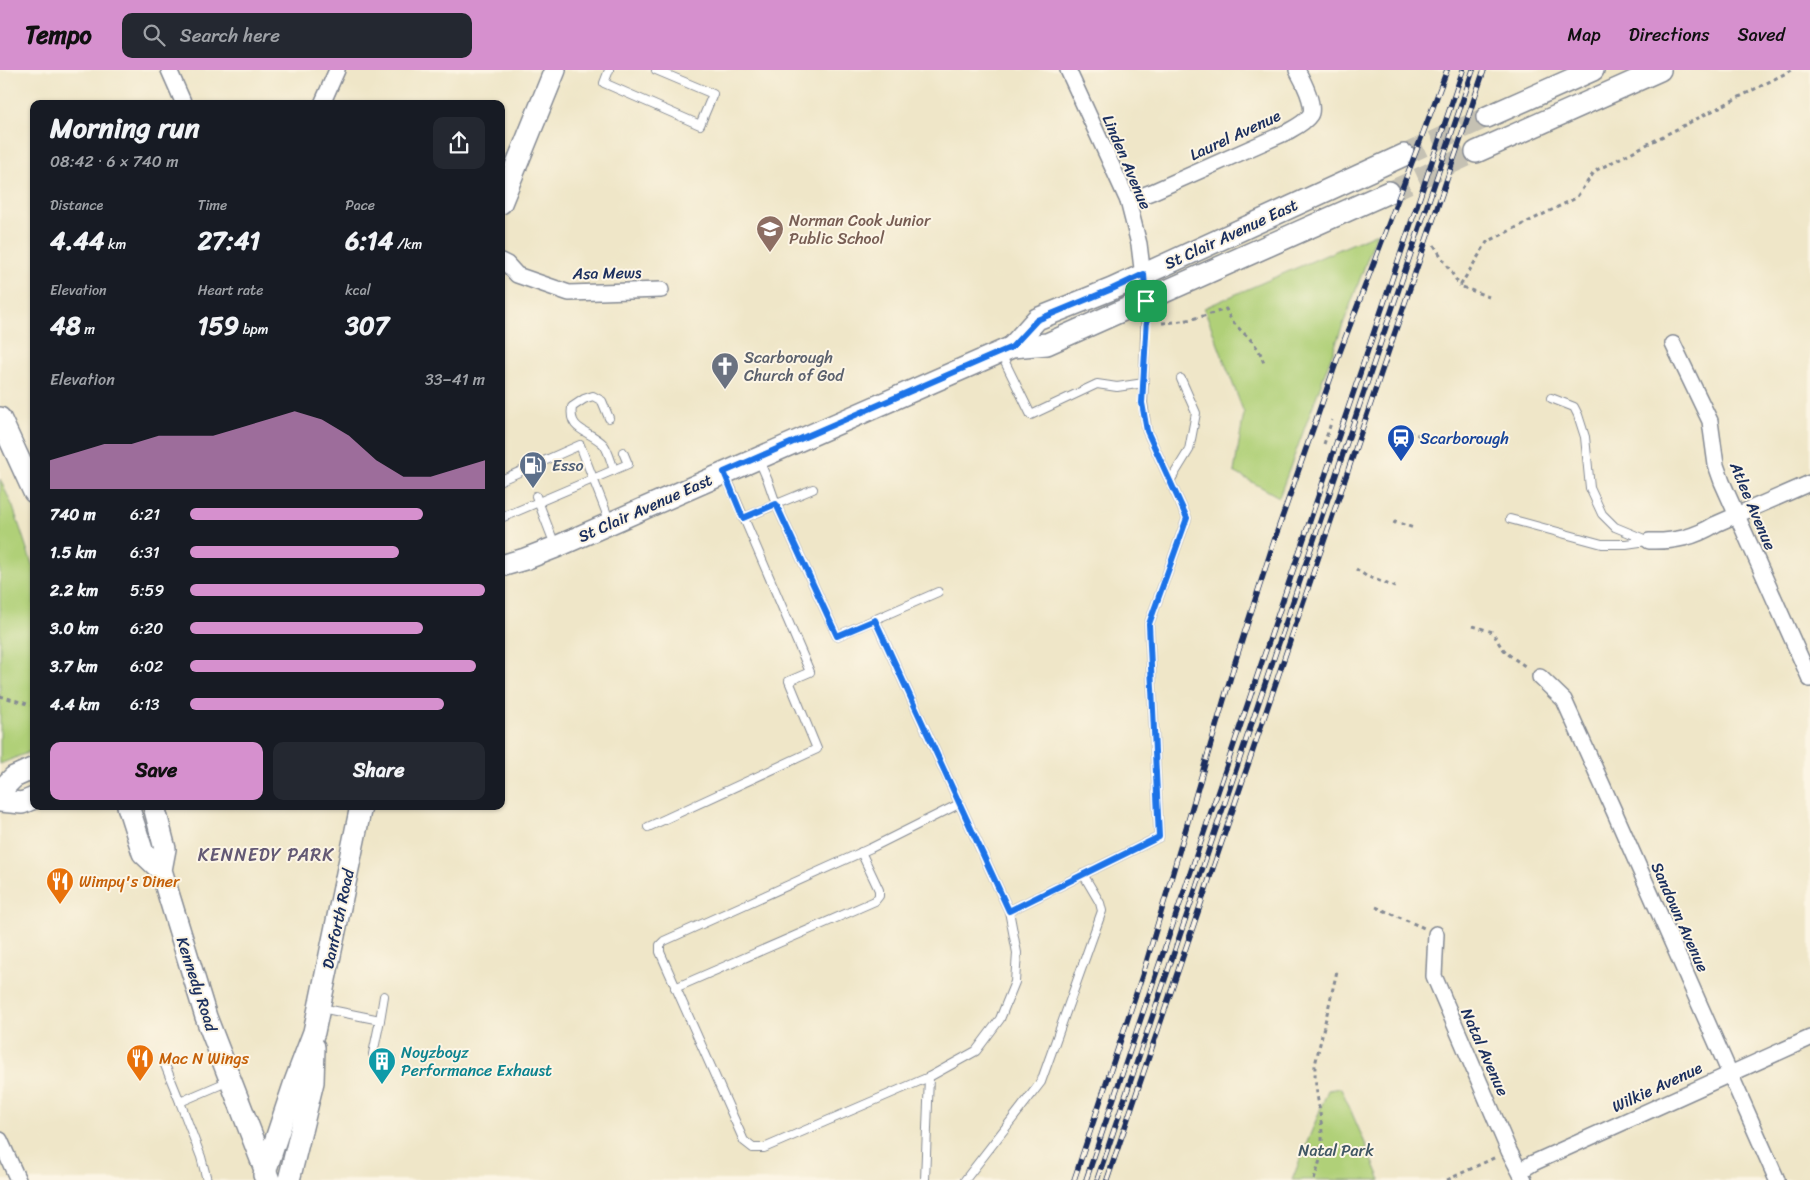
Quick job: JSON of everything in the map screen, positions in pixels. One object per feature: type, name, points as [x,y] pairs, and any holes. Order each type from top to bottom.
[{"type":"main road","points":[[1488,118],[1593,70]]},
{"type":"main road","points":[[1476,152],[1660,70]]},
{"type":"main road","points":[[505,192],[549,72]]},
{"type":"main road","name":"St Clair Avenue East","points":[[1006,350],[1037,320],[1112,289],[1404,155]]},
{"type":"main road","name":"St Clair Avenue East","points":[[505,565],[556,547],[1006,350],[1048,344],[1389,192]]},
{"type":"main road","points":[[0,418],[30,483]]},
{"type":"main road","name":"St Clair Avenue East","points":[[505,578],[524,559]]},
{"type":"main road","points":[[0,791],[14,777],[30,770]]},
{"type":"main road","points":[[0,801],[22,803],[30,800]]},
{"type":"main road","name":"Kennedy Road","points":[[129,810],[143,853],[161,870]]},
{"type":"main road","name":"Kennedy Road","points":[[155,810],[165,849],[161,870],[206,1017],[266,1177]]},
{"type":"main road","name":"Danforth Road","points":[[266,1177],[295,1082],[314,1032],[360,810]]},
{"type":"main road","name":"Danforth Road","points":[[289,1180],[313,1082],[314,1032]]},
{"type":"street","points":[[169,70],[182,100]]},
{"type":"street","points":[[324,100],[337,70]]},
{"type":"street","name":"Linden Avenue","points":[[1068,70],[1128,201],[1139,244],[1146,301]]},
{"type":"street","name":"Laurel Avenue","points":[[1128,201],[1287,132],[1301,124],[1310,115],[1312,110],[1307,91],[1297,70]]},
{"type":"street","name":"Asa Mews","points":[[505,263],[517,275],[570,293],[661,290]]},
{"type":"street","name":"Atlee Avenue","points":[[1673,344],[1710,421],[1716,465],[1810,679]]},
{"type":"street","points":[[1649,541],[1683,539],[1703,532],[1716,524],[1810,482]]},
{"type":"street","name":"Sandown Avenue","points":[[1540,677],[1564,700],[1777,1180]]},
{"type":"street","name":"Natal Avenue","points":[[1436,934],[1434,976],[1509,1151],[1522,1176]]},
{"type":"street","name":"Wilkie Avenue","points":[[1522,1176],[1533,1163],[1810,1038]]},
{"type":"street","points":[[0,1140],[18,1180]]},
{"type":"lane","points":[[609,70],[604,83],[700,125],[713,94],[656,70]]},
{"type":"lane","points":[[1009,911],[1159,837],[1149,624],[1187,518],[1147,431],[1142,403],[1146,301]]},
{"type":"lane","points":[[1006,350],[1031,415],[1096,384],[1117,387],[1144,383]]},
{"type":"lane","points":[[1170,481],[1190,450],[1196,413],[1181,379]]},
{"type":"lane","points":[[609,418],[602,401],[593,396],[584,399],[572,407],[571,416],[574,424],[604,445],[614,470]]},
{"type":"lane","points":[[1551,398],[1574,408],[1578,415],[1585,437],[1590,488],[1602,514],[1615,527],[1649,541]]},
{"type":"lane","points":[[505,479],[580,445],[611,522]]},
{"type":"lane","points":[[569,450],[573,458]]},
{"type":"lane","points":[[505,515],[566,486],[628,464],[623,452]]},
{"type":"lane","points":[[553,457],[556,465]]},
{"type":"lane","points":[[758,458],[776,504],[837,636],[938,592]]},
{"type":"lane","points":[[537,463],[541,472]]},
{"type":"lane","points":[[524,470],[528,478]]},
{"type":"lane","points":[[648,827],[817,749],[790,681],[810,672],[724,472]]},
{"type":"lane","points":[[743,518],[813,489]]},
{"type":"lane","points":[[537,499],[556,547]]},
{"type":"lane","points":[[1510,519],[1602,544],[1626,544],[1649,541]]},
{"type":"lane","points":[[875,620],[1009,911],[1017,953],[1015,982],[1000,1019],[976,1051],[929,1076],[764,1148],[753,1148],[744,1141],[675,988],[660,952],[660,945],[664,941],[861,852],[959,804]]},
{"type":"lane","points":[[675,988],[875,901],[879,896],[878,890],[861,852]]},
{"type":"lane","points":[[965,1180],[1041,1082],[1102,911],[1100,903],[1083,874]]},
{"type":"lane","points":[[384,996],[373,1054],[391,1058]]},
{"type":"lane","points":[[319,1008],[380,1020]]},
{"type":"lane","points":[[163,1060],[201,1157],[207,1180]]},
{"type":"lane","points":[[925,1180],[929,1076]]},
{"type":"lane","points":[[180,1102],[231,1080]]},
{"type":"path","points":[[1460,286],[1487,242],[1576,198],[1595,171],[1792,70]]},
{"type":"path","points":[[1434,245],[1460,286],[1489,297]]},
{"type":"path","points":[[1162,323],[1177,323],[1226,309],[1233,323],[1257,345],[1264,364]]},
{"type":"path","points":[[1324,444],[1332,420]]},
{"type":"path","points":[[1398,438],[1402,430],[1442,442]]},
{"type":"path","points":[[1392,453],[1395,446]]},
{"type":"path","points":[[1394,524],[1395,522],[1414,528]]},
{"type":"path","points":[[1356,569],[1366,576],[1395,587]]},
{"type":"path","points":[[1474,626],[1493,632],[1500,647],[1506,653],[1540,677]]},
{"type":"path","points":[[0,696],[30,705]]},
{"type":"path","points":[[1376,907],[1436,934]]},
{"type":"path","points":[[1314,1180],[1322,1140],[1315,1065],[1337,971]]},
{"type":"path","points":[[1447,1180],[1509,1151]]},
{"type":"green space","points":[[1377,233],[1279,497],[1234,472],[1244,413],[1204,308]]},
{"type":"green space","points":[[0,479],[13,507],[30,558],[30,752],[0,764]]},
{"type":"green space","name":"Natal Park","points":[[1341,1088],[1381,1180],[1292,1180],[1328,1090]]},
{"type":"tunnel","points":[[1404,155],[1487,117]]},
{"type":"tunnel","points":[[1389,192],[1476,152]]},
{"type":"railway","points":[[1074,1180],[1144,970],[1236,659],[1277,532],[1338,357],[1447,70]]},
{"type":"railway","points":[[1086,1180],[1463,70]]},
{"type":"railway","points":[[1097,1180],[1473,70]]},
{"type":"railway","points":[[1107,1180],[1484,70]]},
{"type":"place","name":"Norman Cook Junior Public School","points":[[770,253]]},
{"type":"place","name":"Scarborough Church of God","points":[[725,390]]},
{"type":"place","name":"Scarborough","points":[[1401,462]]},
{"type":"place","name":"Esso","points":[[533,489]]},
{"type":"place","name":"Wimpy's Diner","points":[[60,905]]},
{"type":"place","name":"Mac N Wings","points":[[140,1082]]},
{"type":"place","name":"Noyzboyz Performance Exhaust","points":[[382,1085]]},
{"type":"district","name":"KENNEDY PARK","points":[[266,855]]},
{"type":"route","points":[[1144,274],[1146,301],[1147,318],[1142,403],[1147,431],[1187,518],[1149,624],[1159,837],[1009,911],[875,620],[837,636],[776,504],[743,518],[724,472],[1012,347],[1037,320],[1144,274]]}]
